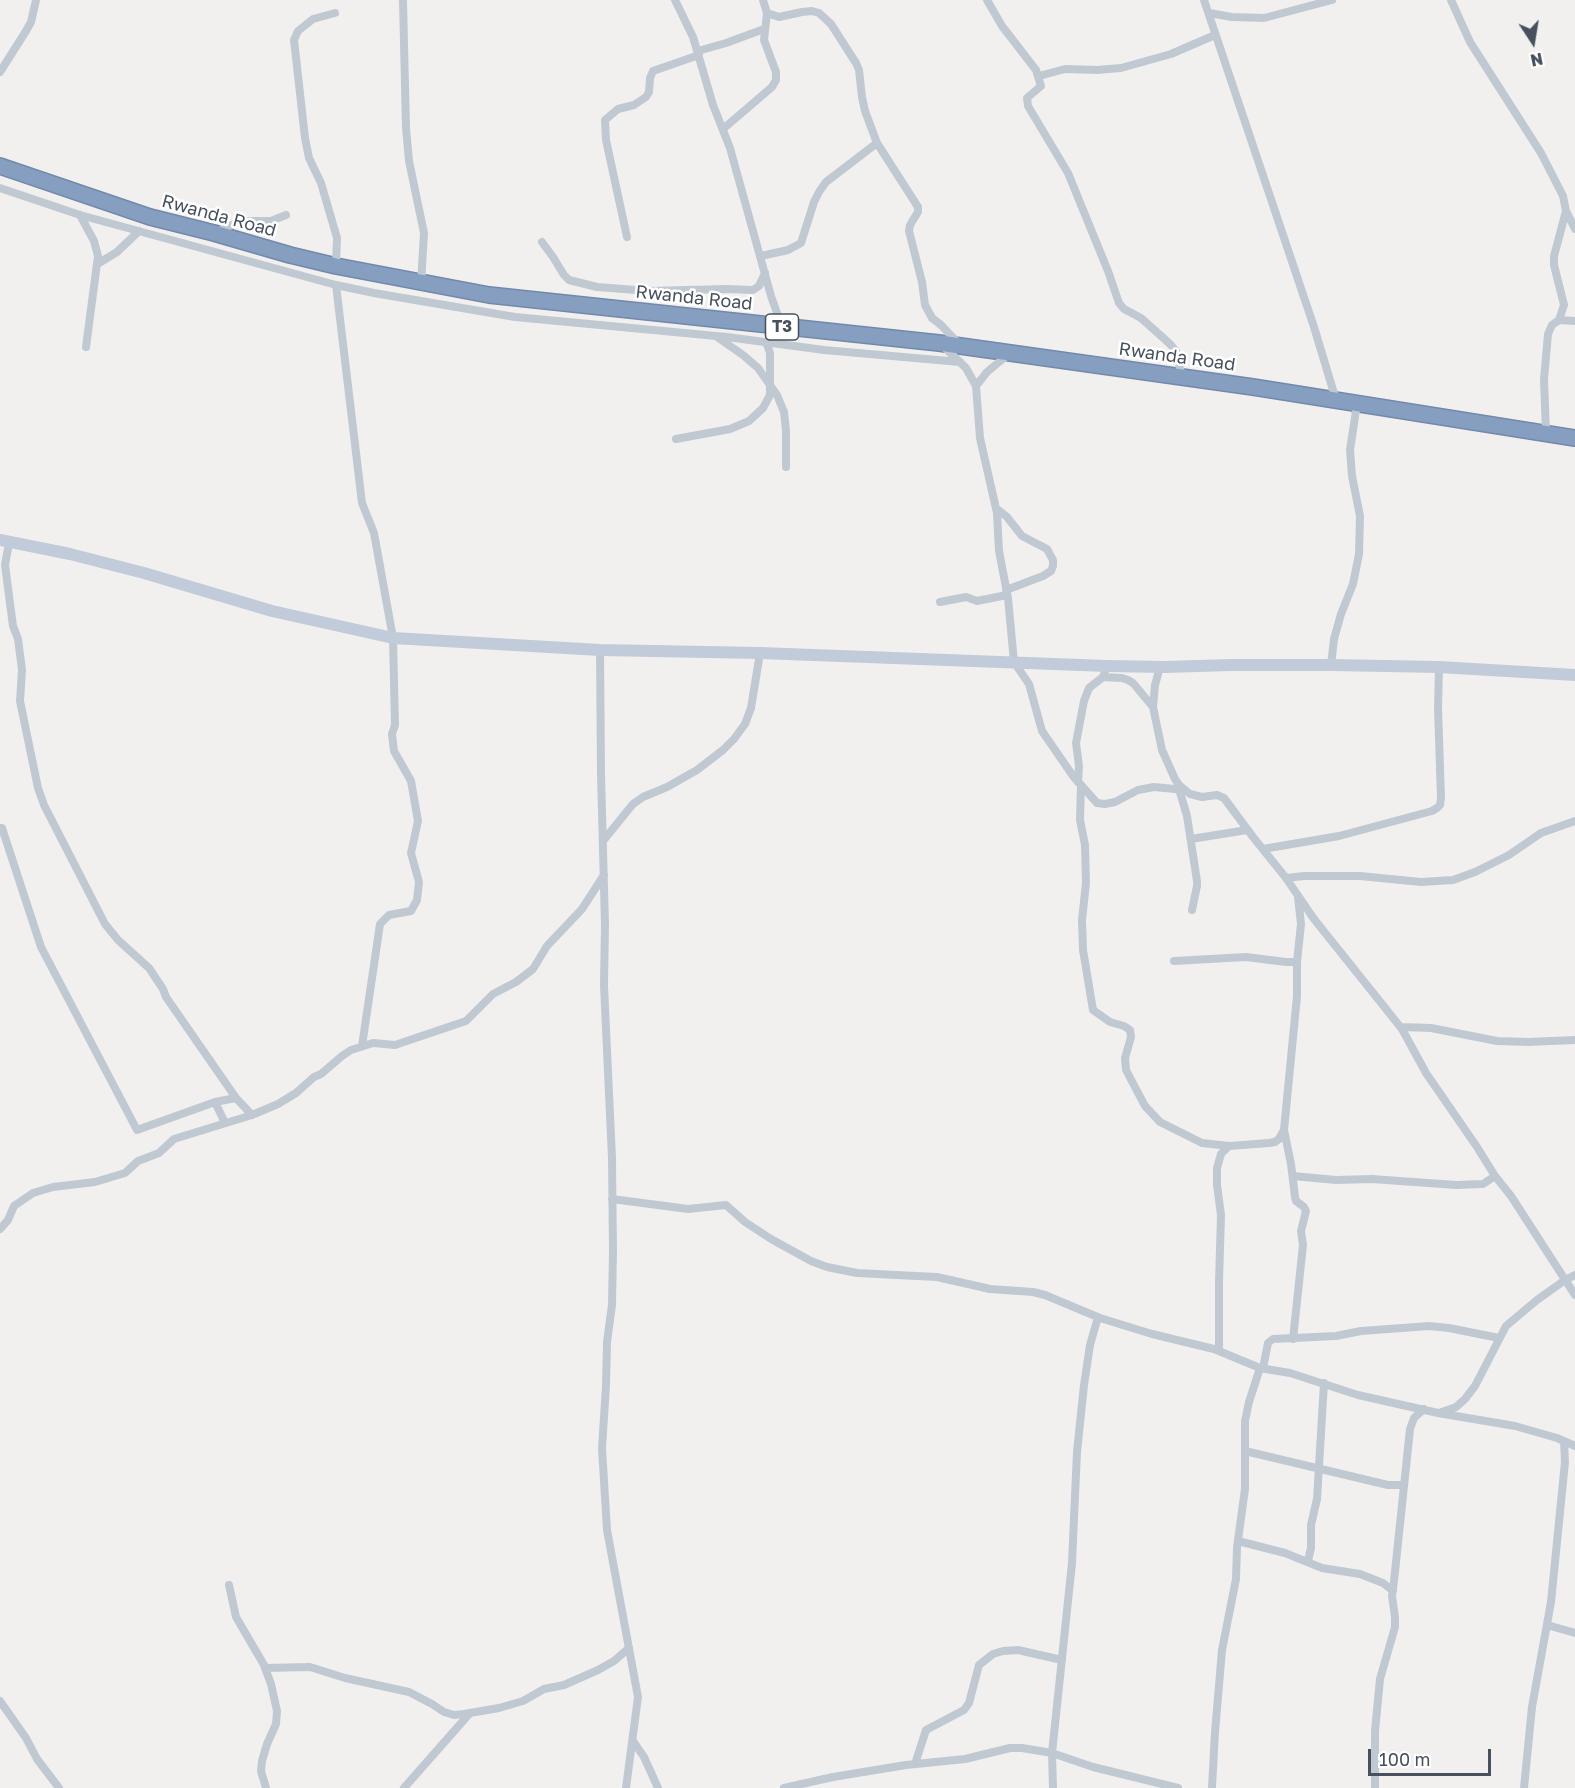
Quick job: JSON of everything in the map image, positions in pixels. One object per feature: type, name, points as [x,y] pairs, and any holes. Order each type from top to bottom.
[{"type":"highway","name":"Rwanda Road","points":[[0,166],[150,217],[336,267],[421,283],[523,299],[939,343],[1336,400],[1575,438]]},
{"type":"street","points":[[0,72],[31,22],[36,0]]},
{"type":"street","points":[[403,0],[406,128],[423,233],[421,283]]},
{"type":"street","points":[[675,0],[689,28],[713,105],[737,169],[782,327]]},
{"type":"street","points":[[723,129],[772,87],[776,80],[776,72],[764,40],[767,12],[763,0]]},
{"type":"street","points":[[987,0],[1002,26],[1030,60],[1039,76],[1041,86],[1027,98],[1028,106],[1068,173],[1119,303],[1124,309],[1141,318],[1176,351],[1182,377]]},
{"type":"street","points":[[1204,0],[1314,327],[1336,400]]},
{"type":"street","points":[[1209,13],[1256,19],[1332,0]]},
{"type":"street","points":[[1451,0],[1475,51],[1541,153],[1563,196],[1566,211],[1575,229]]},
{"type":"street","points":[[767,12],[779,17],[812,11],[824,16],[859,70],[862,97],[877,142],[918,207],[918,212],[910,225],[910,237],[922,282],[925,305],[932,318],[961,346]]},
{"type":"street","points":[[335,13],[313,19],[298,31],[294,40],[305,138],[309,158],[323,188],[335,233],[336,267]]},
{"type":"street","points":[[627,237],[606,140],[605,120],[618,109],[634,105],[646,97],[653,71],[764,29]]},
{"type":"street","points":[[1039,76],[1065,69],[1121,68],[1171,54],[1215,35]]},
{"type":"street","points":[[761,256],[788,250],[801,243],[819,192],[835,174],[877,142]]},
{"type":"street","points":[[0,188],[80,215],[374,294],[515,316],[717,336],[824,350],[960,362]]},
{"type":"street","points":[[1546,432],[1544,380],[1548,334],[1552,325],[1559,320],[1564,304],[1554,265],[1554,256],[1566,211]]},
{"type":"street","points":[[80,215],[98,250],[99,263],[86,347]]},
{"type":"street","points":[[214,233],[240,221],[271,221],[286,215]]},
{"type":"street","points":[[99,263],[117,252],[139,231]]},
{"type":"street","points":[[542,242],[569,280],[597,287],[649,291],[753,290],[759,286],[765,273]]},
{"type":"street","points":[[336,285],[362,503],[374,533],[393,638],[396,725],[392,734],[394,751],[411,781],[418,821],[411,853],[419,882],[417,900],[411,911],[389,915],[380,924],[362,1046]]},
{"type":"street","points":[[1559,320],[1575,321]]},
{"type":"street","points":[[717,336],[758,368],[777,394],[784,412],[786,467]]},
{"type":"street","points":[[676,439],[730,429],[749,421],[762,408],[770,395],[770,353],[765,342]]},
{"type":"street","points":[[939,343],[970,373],[976,386],[980,438],[996,508],[999,550],[1014,662],[1029,684],[1042,731],[1079,784],[1097,802],[1105,804],[1154,787],[1182,790],[1202,797],[1217,795],[1224,798],[1332,942],[1401,1027],[1426,1073],[1511,1196],[1575,1295]]},
{"type":"street","points":[[976,386],[987,372],[1010,353]]},
{"type":"street","points":[[1331,665],[1334,639],[1353,584],[1359,554],[1360,516],[1352,476],[1350,450],[1357,404]]},
{"type":"street","points":[[940,602],[966,597],[977,601],[1006,592],[1051,571],[1053,560],[1047,549],[1022,536],[1007,517],[996,508]]},
{"type":"street","points":[[252,1114],[236,1098],[166,997],[149,968],[118,940],[105,924],[44,804],[38,788],[20,701],[22,670],[5,565],[4,542],[70,554],[272,610],[393,638],[600,650],[1014,662],[1105,672],[1160,667],[1331,665],[1439,667],[1575,675]]},
{"type":"street","points":[[600,650],[604,985],[611,1124],[612,1200],[612,1305],[607,1342],[602,1448],[607,1530],[638,1704],[626,1788]]},
{"type":"street","points":[[602,841],[633,804],[697,770],[734,739],[745,724],[751,708],[760,653]]},
{"type":"street","points":[[1160,667],[1155,685],[1153,707],[1160,741],[1171,772],[1182,790],[1187,816],[1197,886],[1192,910]]},
{"type":"street","points":[[1263,849],[1340,836],[1437,808],[1441,798],[1439,667]]},
{"type":"street","points":[[1105,672],[1133,683],[1153,707]]},
{"type":"street","points":[[1105,672],[1089,688],[1084,701],[1076,743],[1079,766],[1080,820],[1085,845],[1083,950],[1094,1010],[1110,1022],[1130,1030],[1131,1037],[1125,1058],[1126,1070],[1145,1106],[1154,1117],[1166,1125],[1202,1143],[1229,1146],[1275,1142],[1284,1130]]},
{"type":"street","points":[[1286,878],[1360,876],[1421,882],[1453,880],[1509,855],[1541,833],[1575,821]]},
{"type":"street","points":[[0,828],[2,828],[41,947],[137,1130],[215,1102],[236,1098]]},
{"type":"street","points":[[1191,839],[1247,830]]},
{"type":"street","points":[[0,1229],[8,1220],[14,1206],[33,1193],[53,1187],[84,1184],[122,1175],[138,1161],[159,1153],[172,1140],[268,1109],[293,1095],[346,1052],[373,1043],[395,1045],[466,1021],[493,994],[516,982],[532,969],[547,946],[582,909],[604,874]]},
{"type":"street","points":[[1293,1339],[1303,1245],[1301,1231],[1306,1211],[1295,1199],[1284,1130],[1297,996],[1297,962],[1301,924],[1297,894]]},
{"type":"street","points":[[1174,961],[1246,957],[1297,962]]},
{"type":"street","points":[[1401,1027],[1431,1028],[1497,1041],[1575,1040]]},
{"type":"street","points":[[215,1102],[225,1123]]},
{"type":"street","points":[[1220,1351],[1221,1215],[1217,1168],[1221,1154],[1229,1146]]},
{"type":"street","points":[[1293,1176],[1456,1185],[1483,1184],[1495,1176]]},
{"type":"street","points":[[612,1200],[688,1209],[726,1205],[745,1222],[771,1239],[827,1267],[857,1273],[937,1277],[990,1289],[1033,1292],[1098,1317],[1152,1334],[1220,1351],[1262,1368],[1324,1383],[1358,1395],[1438,1413],[1515,1426],[1575,1446]]},
{"type":"street","points":[[1438,1413],[1456,1407],[1465,1399],[1475,1386],[1506,1326],[1565,1280],[1575,1275]]},
{"type":"street","points":[[1053,1788],[1052,1753],[1072,1563],[1077,1452],[1090,1345],[1098,1317]]},
{"type":"street","points":[[1212,1788],[1222,1650],[1236,1578],[1245,1489],[1245,1421],[1262,1368],[1266,1347],[1270,1341],[1277,1338],[1336,1336],[1378,1329],[1429,1326],[1499,1338]]},
{"type":"street","points":[[1308,1561],[1311,1552],[1311,1525],[1316,1509],[1324,1383]]},
{"type":"street","points":[[1404,1405],[1411,1424]]},
{"type":"street","points":[[1375,1788],[1375,1731],[1380,1679],[1395,1627],[1393,1591],[1411,1424],[1417,1414],[1424,1409]]},
{"type":"street","points":[[1524,1788],[1532,1707],[1551,1602],[1565,1462],[1564,1442]]},
{"type":"street","points":[[1245,1451],[1388,1485],[1404,1485]]},
{"type":"street","points":[[1238,1541],[1285,1553],[1322,1568],[1360,1574],[1383,1583],[1393,1591]]},
{"type":"street","points":[[229,1585],[236,1617],[265,1668],[271,1684],[277,1718],[262,1761],[261,1771],[266,1788]]},
{"type":"street","points":[[1547,1624],[1575,1633]]},
{"type":"street","points":[[265,1668],[310,1667],[345,1678],[409,1692],[444,1712],[454,1714],[470,1713],[523,1701],[540,1691],[570,1682],[606,1666],[629,1648]]},
{"type":"street","points":[[915,1764],[926,1730],[964,1710],[969,1704],[979,1665],[993,1654],[1018,1650],[1062,1660]]},
{"type":"street","points":[[0,1701],[26,1738],[37,1759],[59,1788]]},
{"type":"street","points":[[404,1788],[470,1713]]},
{"type":"street","points":[[633,1741],[644,1757],[658,1788]]},
{"type":"street","points":[[784,1788],[833,1777],[965,1758],[1010,1748],[1022,1748],[1052,1753],[1093,1767],[1178,1788]]}]
